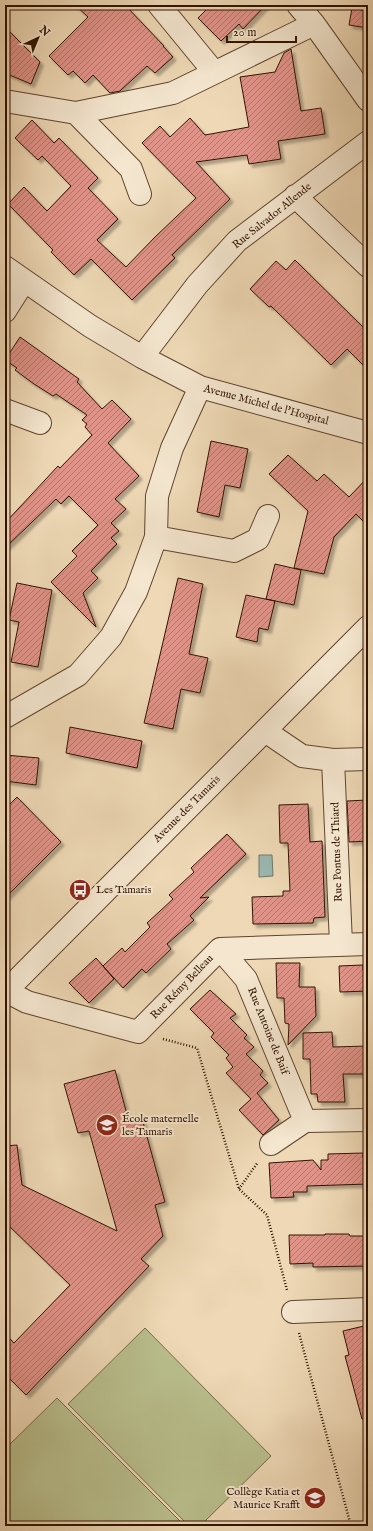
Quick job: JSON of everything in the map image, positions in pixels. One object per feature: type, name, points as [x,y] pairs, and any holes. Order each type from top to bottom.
[{"type":"street","points":[[159,5],[214,72]]},
{"type":"street","points":[[298,5],[314,24],[368,100]]},
{"type":"street","points":[[5,100],[76,113],[173,93],[314,24]]},
{"type":"street","points":[[76,113],[130,169],[140,194]]},
{"type":"street","name":"Rue Salvador Allende","points":[[142,357],[197,285],[237,241],[368,142]]},
{"type":"street","points":[[295,196],[368,266]]},
{"type":"street","name":"Avenue Michel de l'Hospital","points":[[5,267],[90,326],[142,357],[200,387],[368,433]]},
{"type":"street","points":[[5,311],[24,281]]},
{"type":"street","points":[[5,717],[78,675],[111,637],[136,592],[156,537],[157,496],[172,448],[200,387]]},
{"type":"street","points":[[5,410],[40,423]]},
{"type":"street","points":[[156,537],[234,550],[258,539],[268,516]]},
{"type":"street","name":"Avenue des Tamaris","points":[[6,991],[368,627]]},
{"type":"street","points":[[265,731],[302,756],[333,760],[368,759]]},
{"type":"street","name":"Rue Pontus de Thiard","points":[[333,760],[341,944]]},
{"type":"street","name":"Rue Rémy Belleau","points":[[138,1032],[220,949],[368,944]]},
{"type":"street","name":"Rue Antoine de Baif","points":[[220,949],[246,979],[305,1121]]},
{"type":"street","points":[[6,991],[26,1002],[138,1032]]},
{"type":"street","points":[[271,1144],[305,1121],[368,1120]]},
{"type":"street","points":[[293,1312],[368,1309]]},
{"type":"path","points":[[138,1032],[197,1048],[239,1189],[267,1215],[351,1526]]},
{"type":"path","points":[[239,1189],[271,1144]]},
{"type":"green space","points":[[145,1328],[271,1456],[200,1526],[189,1526],[68,1404]]},
{"type":"green space","points":[[57,1398],[182,1523],[179,1526],[5,1526],[5,1449]]},
{"type":"water","points":[[259,855],[272,855],[273,876],[259,877]]},
{"type":"building","points":[[75,5],[125,5],[173,57],[155,73],[147,66],[120,91],[110,93],[93,75],[85,83],[73,71],[68,75],[49,56],[88,17]]},
{"type":"building","points":[[211,5],[266,5],[243,29],[239,24],[221,41],[198,18]]},
{"type":"building","points":[[352,8],[368,11],[368,28],[349,25]]},
{"type":"building","points":[[5,27],[40,62],[31,84],[5,73]]},
{"type":"building","points":[[291,49],[301,111],[321,108],[325,134],[278,141],[281,159],[249,164],[247,155],[196,162],[230,199],[172,255],[175,258],[132,300],[91,259],[74,275],[51,252],[53,250],[8,204],[24,187],[47,211],[71,186],[42,156],[38,160],[15,138],[32,120],[54,143],[59,138],[98,178],[88,188],[118,219],[97,240],[126,267],[196,198],[142,143],[160,126],[170,137],[190,118],[205,135],[249,127],[240,77],[275,72],[284,53]]},
{"type":"building","points":[[295,260],[368,332],[368,370],[347,349],[331,365],[271,306],[269,307],[250,289],[276,261],[286,270]]},
{"type":"building","points":[[20,337],[79,379],[77,382],[102,409],[112,400],[131,419],[108,443],[139,476],[115,499],[126,509],[111,523],[119,531],[111,538],[117,544],[91,571],[98,578],[83,593],[96,627],[51,582],[77,556],[72,551],[98,525],[69,496],[61,504],[56,499],[5,548],[5,523],[58,466],[60,468],[92,435],[85,427],[87,424],[82,420],[87,415],[56,394],[53,396],[34,384],[15,370],[17,368],[5,360]]},
{"type":"building","points":[[211,441],[248,449],[240,488],[225,485],[219,517],[197,512]]},
{"type":"building","points":[[288,455],[317,481],[324,474],[349,497],[368,477],[368,526],[356,514],[334,537],[324,574],[294,568],[308,511],[269,474]]},
{"type":"building","points":[[275,564],[301,570],[294,605],[266,599]]},
{"type":"building","points":[[178,578],[203,584],[189,654],[208,658],[200,693],[181,689],[173,729],[144,723]]},
{"type":"building","points":[[17,583],[52,590],[38,667],[11,662],[19,622],[9,620]]},
{"type":"building","points":[[246,595],[275,601],[268,630],[259,628],[257,642],[236,637]]},
{"type":"building","points":[[70,727],[142,741],[137,768],[66,753]]},
{"type":"building","points":[[5,755],[39,758],[36,785],[5,781]]},
{"type":"building","points":[[17,797],[61,842],[5,898],[5,809]]},
{"type":"building","points":[[368,800],[368,841],[349,842],[347,801]]},
{"type":"building","points":[[308,804],[310,842],[322,841],[325,917],[314,918],[313,923],[253,924],[252,897],[283,896],[283,891],[290,891],[288,843],[280,843],[279,805]]},
{"type":"building","points":[[227,834],[246,854],[200,898],[209,897],[190,916],[194,920],[167,944],[171,949],[146,973],[142,969],[123,988],[103,966],[122,948],[125,952],[150,927],[147,923],[173,899],[169,895],[194,872],[191,868]]},
{"type":"building","points":[[96,958],[114,979],[89,1003],[69,983]]},
{"type":"building","points":[[276,963],[300,963],[299,987],[315,987],[316,1016],[288,1045],[289,1024],[285,1023],[284,998],[277,998]]},
{"type":"building","points":[[363,965],[363,970],[368,970],[368,991],[340,992],[339,966]]},
{"type":"building","points":[[210,990],[236,1014],[230,1018],[247,1035],[244,1038],[254,1047],[246,1054],[263,1071],[260,1075],[268,1083],[257,1093],[279,1120],[263,1135],[239,1110],[251,1099],[226,1073],[233,1067],[226,1058],[229,1055],[211,1037],[214,1033],[190,1009]]},
{"type":"building","points":[[332,1032],[333,1047],[368,1046],[368,1074],[343,1074],[345,1102],[318,1102],[317,1094],[311,1094],[310,1059],[303,1059],[303,1033]]},
{"type":"building","points":[[115,1070],[128,1118],[141,1115],[165,1202],[155,1205],[163,1236],[141,1259],[149,1266],[26,1395],[5,1374],[5,1334],[14,1343],[70,1285],[5,1222],[5,1146],[17,1145],[22,1185],[117,1231],[89,1131],[78,1133],[64,1084]]},
{"type":"building","points":[[363,1153],[363,1158],[368,1158],[368,1184],[307,1186],[307,1192],[293,1192],[294,1197],[271,1198],[269,1163],[313,1160],[321,1170],[321,1160],[328,1160],[328,1154]]},
{"type":"building","points":[[325,1234],[368,1236],[368,1266],[313,1267],[313,1263],[290,1264],[289,1235]]},
{"type":"building","points":[[368,1325],[368,1419],[362,1419],[345,1356],[349,1355],[343,1331]]},
{"type":"place","name":"Les Tamaris","points":[[80,890]]},
{"type":"place","name":"École maternelle les Tamaris","points":[[107,1125]]},
{"type":"place","name":"Collège Katia et Maurice Krafft","points":[[315,1498]]}]
